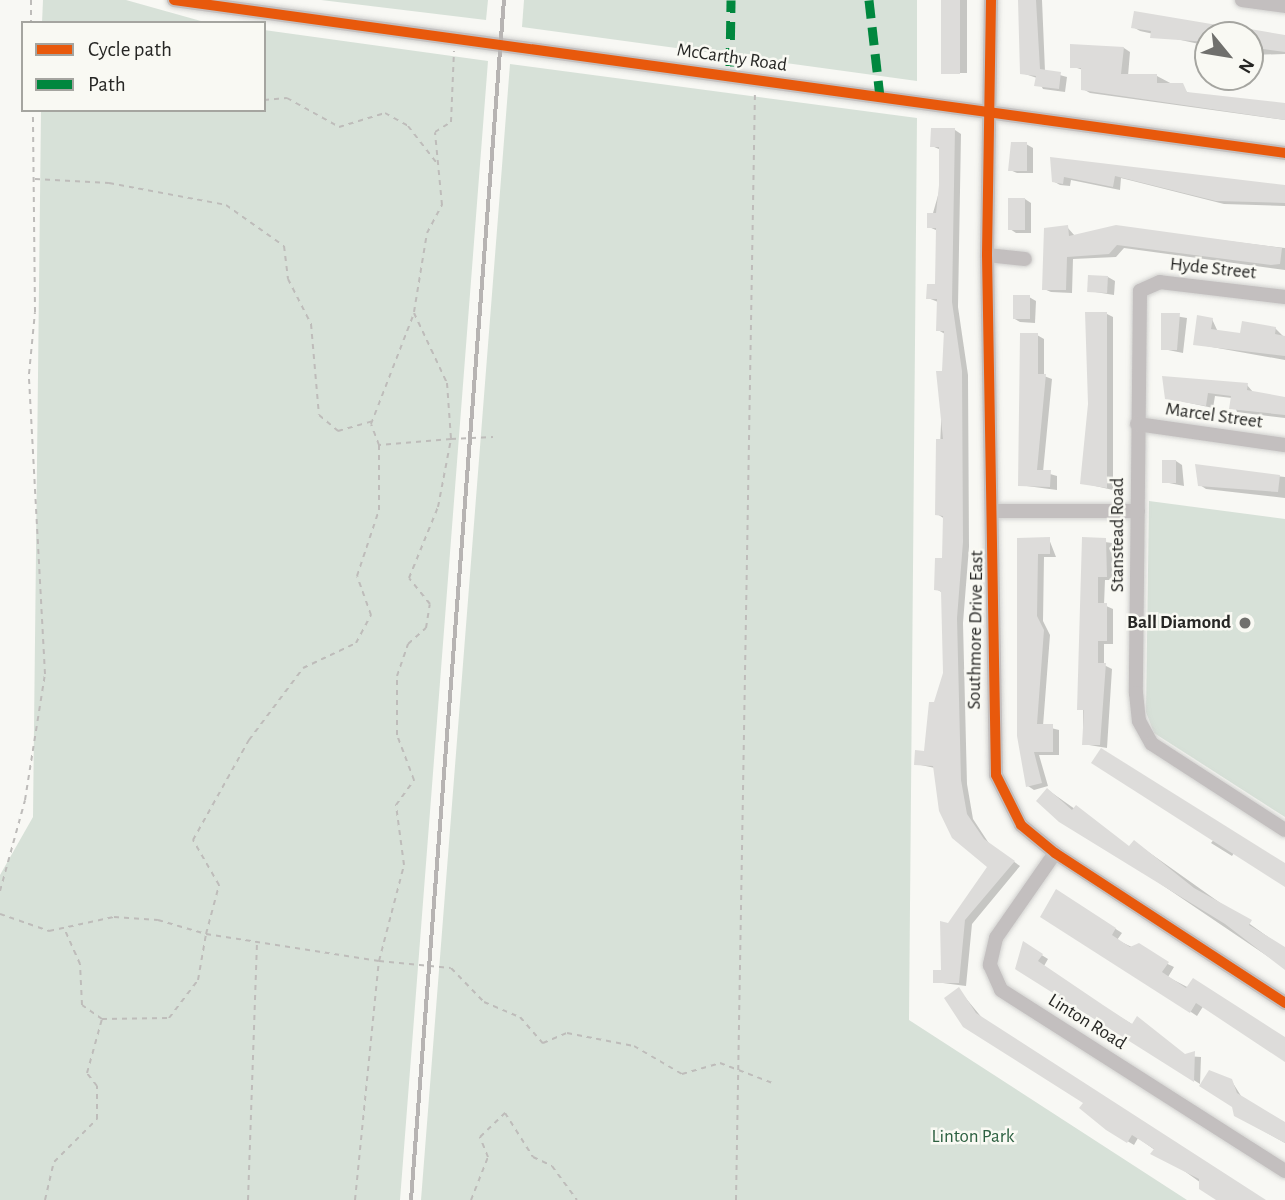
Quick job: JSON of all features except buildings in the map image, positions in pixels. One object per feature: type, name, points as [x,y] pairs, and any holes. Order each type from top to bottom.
[{"type":"street","name":"McCarthy Road","points":[[174,0],[989,110],[1285,153]]},
{"type":"street","name":"Southmore Drive East","points":[[991,0],[987,255],[994,511],[996,775],[1021,825],[1055,853],[1285,1003]]},
{"type":"street","points":[[1242,0],[1285,6]]},
{"type":"street","points":[[987,255],[1025,259]]},
{"type":"street","name":"Hyde Street","points":[[1140,291],[1160,282],[1285,297]]},
{"type":"street","name":"Stanstead Road","points":[[1140,291],[1137,424],[1139,722],[1152,744],[1285,830]]},
{"type":"street","name":"Marcel Street","points":[[1137,424],[1285,445]]},
{"type":"street","points":[[994,511],[1138,511]]},
{"type":"street","name":"Linton Road","points":[[1055,853],[996,937],[990,965],[1001,990],[1285,1171]]},
{"type":"path","points":[[31,0],[31,21]]},
{"type":"path","points":[[64,928],[80,964],[82,1005],[102,1019],[169,1018],[198,980],[206,934],[219,885],[193,840],[249,740],[303,668],[356,643],[371,614],[357,576],[379,510],[379,445],[373,421],[414,313],[427,233],[442,205],[435,132],[451,122],[455,48]]},
{"type":"path","points":[[736,1200],[755,89]]},
{"type":"path","points":[[266,100],[287,98],[339,127],[385,113],[408,126],[436,163]]},
{"type":"path","points":[[0,891],[25,800],[45,674],[29,374],[35,179],[33,112]]},
{"type":"path","points":[[35,179],[109,183],[226,205],[284,246],[288,279],[311,324],[319,415],[338,431],[373,421]]},
{"type":"path","points":[[355,1200],[379,961],[404,865],[397,805],[414,780],[397,735],[397,676],[408,644],[426,628],[430,604],[409,578],[438,507],[451,439],[447,383],[414,313]]},
{"type":"path","points":[[379,445],[493,437]]},
{"type":"path","points":[[0,914],[50,930],[114,917],[158,920],[206,934],[379,961],[452,968],[484,1002],[520,1017],[543,1043],[567,1033],[634,1046],[682,1074],[720,1063],[739,1068],[775,1084]]},
{"type":"path","points":[[248,1200],[247,1081],[257,940]]},
{"type":"path","points":[[45,1200],[54,1162],[97,1119],[97,1086],[87,1073],[102,1019]]},
{"type":"path","points":[[471,1200],[488,1157],[480,1137],[505,1113],[533,1157],[552,1166],[577,1200]]},
{"type":"green space","points":[[43,0],[126,0],[201,21],[42,21]]},
{"type":"green space","points":[[321,0],[488,0],[486,20]]},
{"type":"green space","points":[[524,0],[917,0],[917,81],[522,27]]},
{"type":"green space","points":[[266,30],[488,61],[400,1200],[0,1200],[0,875],[33,817],[41,112],[266,112]]},
{"type":"green space","name":"Linton Park","points":[[510,64],[917,118],[909,1020],[1187,1200],[421,1200]]},
{"type":"green space","points":[[1149,501],[1285,519],[1285,817],[1154,733],[1146,712]]},
{"type":"railway","points":[[411,1200],[504,0]]},
{"type":"marked path","points":[[730,66],[731,0]]},
{"type":"marked path","points":[[869,0],[880,96]]},
{"type":"cycle path","points":[[174,0],[1285,153]]},
{"type":"cycle path","points":[[991,0],[987,255],[996,775],[1021,825],[1055,853],[1285,1003]]},
{"type":"place","name":"Ball Diamond","points":[[1245,623]]}]
